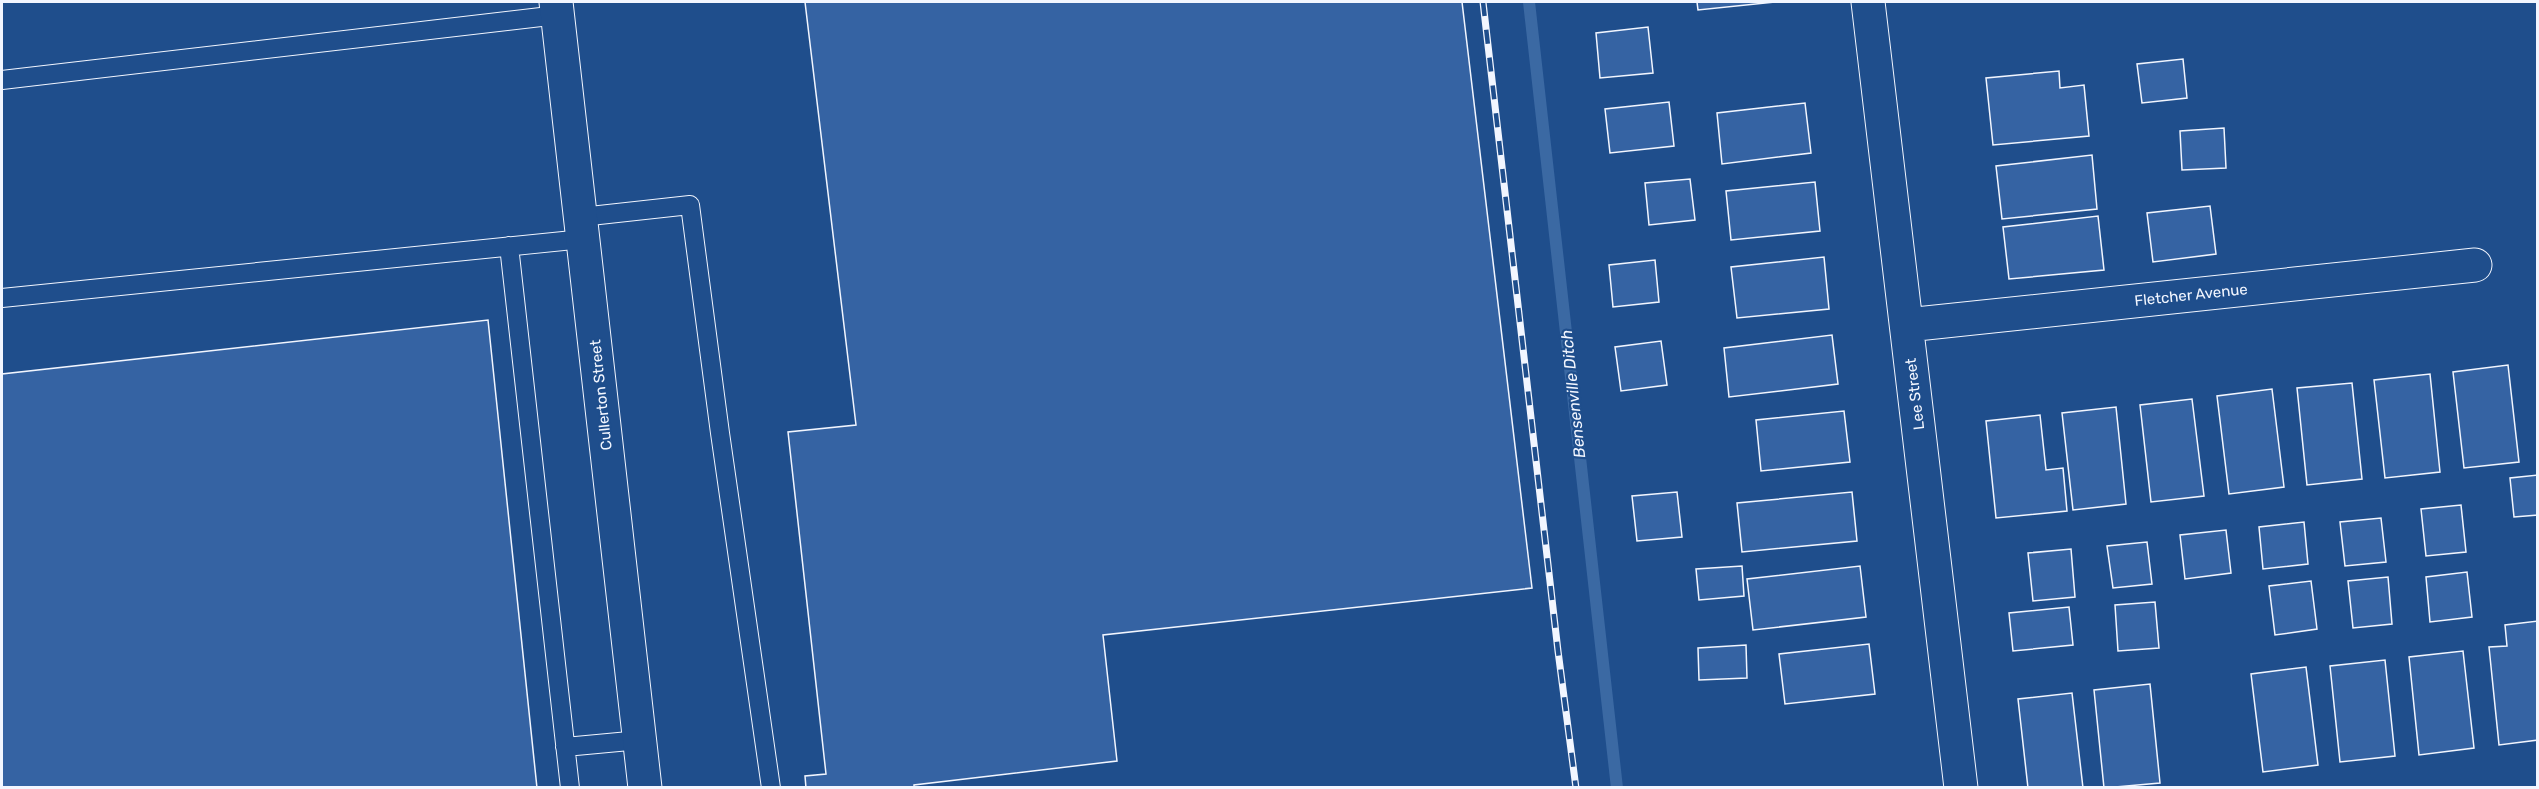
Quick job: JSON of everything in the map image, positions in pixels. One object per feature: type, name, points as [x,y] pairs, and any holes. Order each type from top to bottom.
[{"type":"street","name":"Lee Street","points":[[1868,2],[1961,788]]},
{"type":"street","name":"Cullerton Street","points":[[557,8],[645,788]]},
{"type":"street","name":"Fletcher Avenue","points":[[1907,325],[2475,265]]},
{"type":"lane","points":[[2,80],[557,8]]},
{"type":"lane","points":[[2,298],[509,246],[690,205],[771,788]]},
{"type":"lane","points":[[509,246],[570,788]]},
{"type":"lane","points":[[566,747],[640,740]]},
{"type":"building","points":[[805,2],[1462,2],[1532,588],[1103,635],[1117,761],[914,785],[914,788],[806,788],[805,776],[826,774],[788,432],[856,425]]},
{"type":"building","points":[[1697,2],[1775,2],[1698,10]]},
{"type":"building","points":[[1648,27],[1653,73],[1600,78],[1596,33]]},
{"type":"building","points":[[2183,59],[2187,98],[2142,103],[2137,64]]},
{"type":"building","points":[[2059,71],[2060,88],[2084,85],[2089,136],[1993,145],[1986,78]]},
{"type":"building","points":[[1669,102],[1674,146],[1610,153],[1605,109]]},
{"type":"building","points":[[1805,103],[1811,153],[1722,164],[1717,113]]},
{"type":"building","points":[[2224,128],[2226,168],[2182,170],[2180,131]]},
{"type":"building","points":[[2092,155],[2097,209],[2002,219],[1996,166]]},
{"type":"building","points":[[1690,179],[1695,220],[1649,225],[1645,183]]},
{"type":"building","points":[[1815,182],[1820,231],[1731,240],[1726,191]]},
{"type":"building","points":[[2210,206],[2216,254],[2153,262],[2147,213]]},
{"type":"building","points":[[2098,216],[2104,270],[2009,279],[2003,227]]},
{"type":"building","points":[[1824,257],[1829,309],[1737,318],[1731,267]]},
{"type":"building","points":[[1655,260],[1659,302],[1613,307],[1609,265]]},
{"type":"building","points":[[488,320],[537,788],[2,788],[2,374]]},
{"type":"building","points":[[1832,335],[1838,384],[1729,397],[1724,348]]},
{"type":"building","points":[[1661,341],[1667,385],[1621,391],[1615,347]]},
{"type":"building","points":[[2508,365],[2519,462],[2464,468],[2453,372]]},
{"type":"building","points":[[2430,374],[2440,472],[2385,478],[2374,380]]},
{"type":"building","points":[[2352,383],[2362,479],[2307,485],[2297,388]]},
{"type":"building","points":[[2272,389],[2284,487],[2229,494],[2217,396]]},
{"type":"building","points":[[2192,399],[2204,496],[2151,502],[2140,405]]},
{"type":"building","points":[[2116,407],[2126,504],[2073,510],[2062,413]]},
{"type":"building","points":[[1844,411],[1850,462],[1761,471],[1756,420]]},
{"type":"building","points":[[2040,415],[2046,470],[2063,468],[2067,511],[1996,518],[1986,421]]},
{"type":"building","points":[[2538,475],[2538,515],[2514,517],[2510,478]]},
{"type":"building","points":[[1677,492],[1682,537],[1637,541],[1632,496]]},
{"type":"building","points":[[1852,492],[1857,541],[1742,552],[1737,503]]},
{"type":"building","points":[[2461,505],[2466,552],[2426,556],[2421,509]]},
{"type":"building","points":[[2381,518],[2386,562],[2345,566],[2340,522]]},
{"type":"building","points":[[2304,522],[2308,564],[2263,569],[2259,527]]},
{"type":"building","points":[[2226,530],[2231,573],[2185,579],[2180,535]]},
{"type":"building","points":[[2147,542],[2152,584],[2113,588],[2107,546]]},
{"type":"building","points":[[2071,549],[2075,597],[2033,601],[2028,553]]},
{"type":"building","points":[[1742,566],[1744,596],[1699,600],[1696,569]]},
{"type":"building","points":[[1860,566],[1866,617],[1753,630],[1747,579]]},
{"type":"building","points":[[2467,572],[2472,617],[2430,622],[2426,577]]},
{"type":"building","points":[[2388,577],[2392,624],[2353,628],[2348,581]]},
{"type":"building","points":[[2311,581],[2317,629],[2275,635],[2269,586]]},
{"type":"building","points":[[2155,602],[2159,648],[2118,651],[2115,605]]},
{"type":"building","points":[[2069,607],[2073,645],[2013,651],[2009,613]]},
{"type":"building","points":[[2538,621],[2538,740],[2499,745],[2489,647],[2507,646],[2505,625]]},
{"type":"building","points":[[1869,644],[1875,694],[1785,704],[1779,654]]},
{"type":"building","points":[[1746,645],[1747,678],[1699,680],[1698,648]]},
{"type":"building","points":[[2463,651],[2474,748],[2419,755],[2409,657]]},
{"type":"building","points":[[2385,660],[2395,756],[2340,762],[2330,666]]},
{"type":"building","points":[[2306,667],[2318,765],[2263,772],[2251,674]]},
{"type":"building","points":[[2150,684],[2160,783],[2104,788],[2094,690]]},
{"type":"building","points":[[2072,693],[2083,788],[2028,788],[2018,699]]},
{"type":"waterway","name":"Bensenville Ditch","points":[[1529,2],[1617,788]]},
{"type":"railway","points":[[1483,2],[1576,788]]}]
